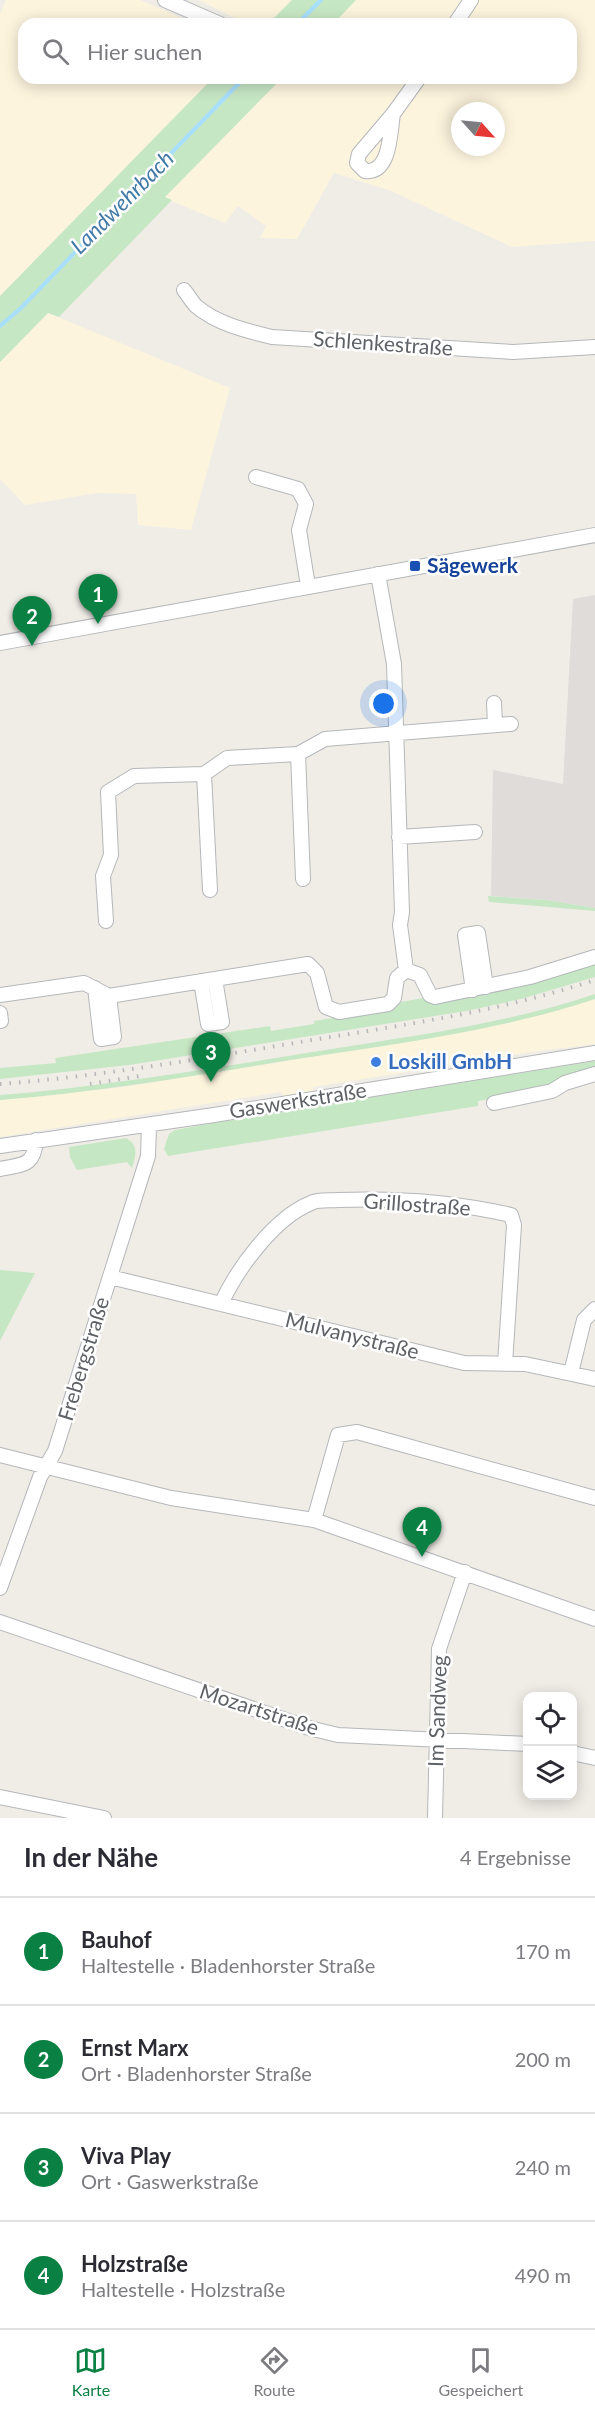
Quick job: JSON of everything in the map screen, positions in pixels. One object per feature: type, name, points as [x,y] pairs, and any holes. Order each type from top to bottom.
[{"type":"street","points":[[165,0],[206,18]]},
{"type":"street","points":[[459,18],[471,0]]},
{"type":"street","points":[[393,114],[415,84]]},
{"type":"street","name":"Schlenkestraße","points":[[184,290],[196,306],[220,320],[242,330],[272,337],[513,352],[595,346]]},
{"type":"street","points":[[256,477],[298,489],[306,504],[299,530],[308,586]]},
{"type":"street","points":[[0,643],[595,535]]},
{"type":"street","points":[[378,574],[394,664],[402,912],[400,925],[406,970]]},
{"type":"street","points":[[494,703],[495,725]]},
{"type":"street","points":[[106,921],[103,876],[111,855],[108,792],[134,776],[204,774],[227,758],[298,754],[325,739],[511,724]]},
{"type":"street","points":[[298,754],[303,879]]},
{"type":"street","points":[[204,774],[210,890]]},
{"type":"street","points":[[399,837],[475,832]]},
{"type":"street","points":[[406,970],[420,975],[430,995],[435,997],[530,977],[595,957]]},
{"type":"street","points":[[0,995],[84,983],[109,996],[308,964],[317,973],[326,1007],[339,1012],[388,1004],[394,998],[397,978],[406,970]]},
{"type":"street","points":[[94,988],[101,1038],[114,1036],[109,996]]},
{"type":"street","name":"Gaswerkstraße","points":[[0,1146],[149,1125],[595,1053]]},
{"type":"street","points":[[494,1104],[552,1091],[573,1080],[595,1074]]},
{"type":"street","name":"Frebergstraße","points":[[0,1588],[40,1477],[55,1451],[148,1156],[149,1125]]},
{"type":"street","points":[[0,1169],[30,1162],[36,1140]]},
{"type":"street","name":"Grillostraße","points":[[221,1304],[242,1268],[279,1223],[313,1201],[355,1199],[427,1203],[493,1211],[511,1215],[514,1225],[505,1364]]},
{"type":"street","name":"Mulvanystraße","points":[[110,1276],[464,1363],[525,1364],[595,1379]]},
{"type":"street","points":[[571,1373],[584,1320],[595,1309]]},
{"type":"street","points":[[314,1520],[338,1435],[357,1432],[595,1498]]},
{"type":"street","points":[[0,1455],[171,1498],[314,1520],[595,1618]]},
{"type":"street","name":"Im Sandweg","points":[[435,1818],[439,1649],[465,1572]]},
{"type":"street","name":"Mozartstraße","points":[[0,1622],[309,1728],[359,1738],[523,1744]]},
{"type":"street","points":[[577,1754],[595,1758]]},
{"type":"street","points":[[0,1797],[104,1818]]},
{"type":"shaded area","points":[[6,0],[140,0],[182,18],[18,18],[18,84],[207,84],[0,296],[0,14]]},
{"type":"shaded area","points":[[199,0],[292,0],[274,18],[235,18]]},
{"type":"shaded area","points":[[356,0],[595,0],[595,241],[512,247],[389,190],[334,173],[297,239],[260,238],[266,226],[238,206],[225,223],[164,198],[276,84],[577,84],[577,18],[339,18]]},
{"type":"shaded area","points":[[48,313],[230,388],[191,530],[138,525],[136,494],[97,493],[25,505],[0,479],[0,362]]},
{"type":"shaded area","points":[[595,595],[595,908],[546,900],[491,896],[493,770],[563,784],[573,599]]},
{"type":"shaded area","points":[[595,999],[595,1044],[313,1087],[314,1092],[284,1097],[281,1092],[0,1137],[0,1100],[123,1087],[435,1037],[540,1015]]},
{"type":"green space","points":[[292,0],[356,0],[339,18],[274,18]]},
{"type":"green space","points":[[207,84],[276,84],[165,197],[172,200],[59,317],[48,313],[0,362],[0,296]]},
{"type":"green space","points":[[488,896],[546,900],[595,908],[595,911],[489,902]]},
{"type":"green space","points":[[595,961],[595,977],[521,999],[466,1011],[129,1065],[0,1079],[0,1068],[56,1063],[55,1058],[270,1026],[271,1031],[314,1024],[314,1021],[395,1008],[401,1002],[423,998],[429,1002],[477,994]]},
{"type":"green space","points":[[595,994],[595,999],[522,1020],[447,1035],[149,1082],[0,1100],[0,1095],[160,1076],[458,1028],[527,1013]]},
{"type":"green space","points":[[595,1061],[595,1071],[545,1090],[478,1101],[478,1106],[168,1156],[164,1149],[169,1134],[175,1130]]},
{"type":"green space","points":[[126,1138],[135,1147],[132,1168],[127,1162],[77,1170],[70,1157],[69,1147]]},
{"type":"green space","points":[[0,1270],[35,1273],[0,1341]]},
{"type":"waterway","name":"Landwehrbach","points":[[303,18],[321,0]]},
{"type":"waterway","name":"Landwehrbach","points":[[0,326],[21,308],[238,84]]},
{"type":"railway","points":[[0,1084],[154,1066],[416,1023],[488,1009],[595,980]]},
{"type":"railway","points":[[90,1084],[140,1076]]},
{"type":"place","name":"Sägewerk","points":[[415,566]]},
{"type":"place","name":"Bauhof","points":[[98,624]]},
{"type":"place","name":"Ernst Marx","points":[[32,646]]},
{"type":"place","name":"Loskill GmbH","points":[[376,1062]]},
{"type":"place","name":"Viva Play","points":[[211,1082]]},
{"type":"place","name":"Holzstraße","points":[[422,1557]]}]
